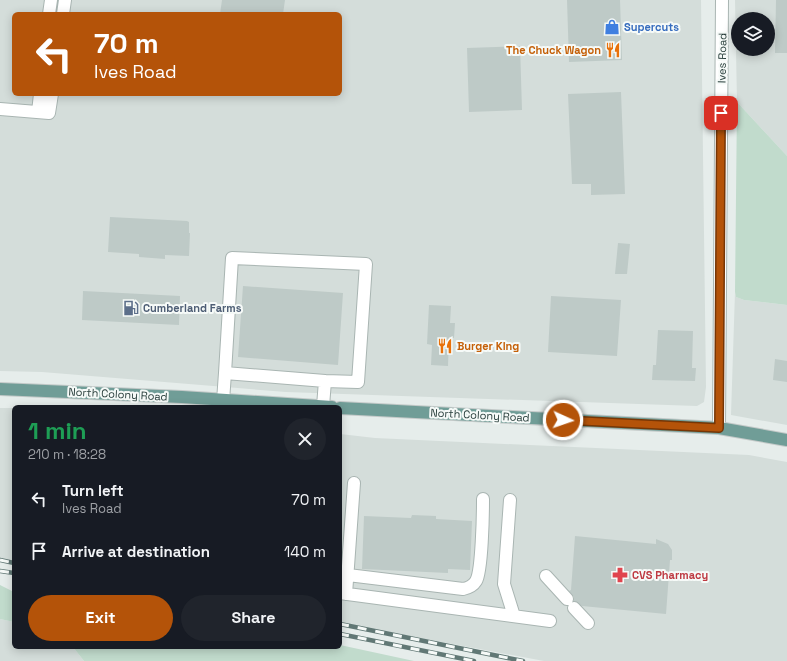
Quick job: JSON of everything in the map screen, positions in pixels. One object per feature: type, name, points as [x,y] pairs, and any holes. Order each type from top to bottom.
[{"type":"main road","name":"North Colony Road","points":[[0,389],[178,397],[292,405]]},
{"type":"main road","name":"North Colony Road","points":[[342,408],[719,428],[787,440]]},
{"type":"street","points":[[49,12],[51,0]]},
{"type":"street","points":[[63,12],[65,0]]},
{"type":"street","name":"Ives Road","points":[[719,428],[722,0]]},
{"type":"street","points":[[40,96],[43,113]]},
{"type":"street","points":[[43,113],[51,96]]},
{"type":"street","points":[[0,109],[43,113]]},
{"type":"street","points":[[223,401],[232,258],[366,264],[358,382],[325,381],[225,373]]},
{"type":"street","points":[[325,381],[327,405]]},
{"type":"street","points":[[354,483],[348,575],[343,593],[550,621]]},
{"type":"street","points":[[348,575],[463,589],[471,586],[477,580],[481,552],[484,499]]},
{"type":"street","points":[[510,500],[504,584],[514,616]]},
{"type":"street","points":[[546,576],[588,623]]},
{"type":"street","points":[[450,608],[454,588]]},
{"type":"shaded area","points":[[0,0],[701,0],[706,387],[704,402],[697,406],[286,392],[42,372],[0,371]]},
{"type":"shaded area","points":[[735,0],[787,0],[787,156],[737,102],[736,56],[775,56],[775,12],[735,12]]},
{"type":"shaded area","points":[[735,292],[736,297],[744,300],[787,305],[787,425],[731,415]]},
{"type":"shaded area","points":[[0,408],[12,408],[12,563],[0,560]]},
{"type":"shaded area","points":[[342,434],[375,438],[749,455],[787,462],[787,661],[544,661],[342,623]]},
{"type":"shaded area","points":[[0,619],[12,622],[12,649],[75,649],[84,661],[0,661]]},
{"type":"green space","points":[[737,102],[787,156],[787,305],[744,300],[736,297]]},
{"type":"green space","points":[[0,585],[12,591],[12,622],[0,619]]},
{"type":"green space","points":[[342,645],[414,661],[84,661],[75,649],[342,649]]},
{"type":"building","points":[[222,0],[285,0],[283,12],[220,12]]},
{"type":"building","points":[[567,0],[620,0],[622,60],[569,62]]},
{"type":"building","points":[[776,0],[787,0],[787,53],[775,53]]},
{"type":"building","points":[[520,46],[522,110],[469,112],[467,48]]},
{"type":"building","points":[[621,92],[625,194],[591,195],[591,184],[572,184],[568,94]]},
{"type":"building","points":[[110,217],[187,221],[189,222],[190,233],[189,256],[165,255],[165,259],[139,257],[139,254],[108,252]]},
{"type":"building","points":[[618,243],[630,244],[627,274],[615,274]]},
{"type":"building","points":[[243,286],[343,293],[338,365],[238,357]]},
{"type":"building","points":[[83,291],[180,296],[179,325],[82,320]]},
{"type":"building","points":[[551,296],[621,300],[617,356],[548,352]]},
{"type":"building","points":[[429,305],[451,306],[450,323],[455,323],[454,338],[449,337],[448,366],[431,365],[432,345],[427,344]]},
{"type":"building","points":[[658,330],[693,331],[692,368],[696,368],[695,381],[652,380],[653,365],[656,365]]},
{"type":"building","points":[[775,359],[787,361],[787,382],[773,380]]},
{"type":"building","points":[[412,515],[436,516],[436,519],[472,521],[470,570],[448,569],[448,573],[362,569],[364,516],[411,518]]},
{"type":"building","name":"CVS Pharmacy","points":[[575,536],[656,544],[656,539],[668,544],[672,550],[672,560],[670,560],[666,614],[582,606],[574,601],[574,597],[569,591],[571,590]]},
{"type":"railway","points":[[0,560],[12,563]]},
{"type":"railway","points":[[0,571],[12,573]]},
{"type":"railway","points":[[342,624],[523,661]]},
{"type":"railway","points":[[342,634],[474,661]]},
{"type":"place","name":"Supercuts","points":[[612,27]]},
{"type":"place","name":"The Chuck Wagon","points":[[613,50]]},
{"type":"place","name":"Cumberland Farms","points":[[131,308]]},
{"type":"place","name":"Burger King","points":[[445,346]]},
{"type":"place","name":"CVS Pharmacy","points":[[620,575]]},
{"type":"route","points":[[563,420],[719,428],[721,113]]}]
